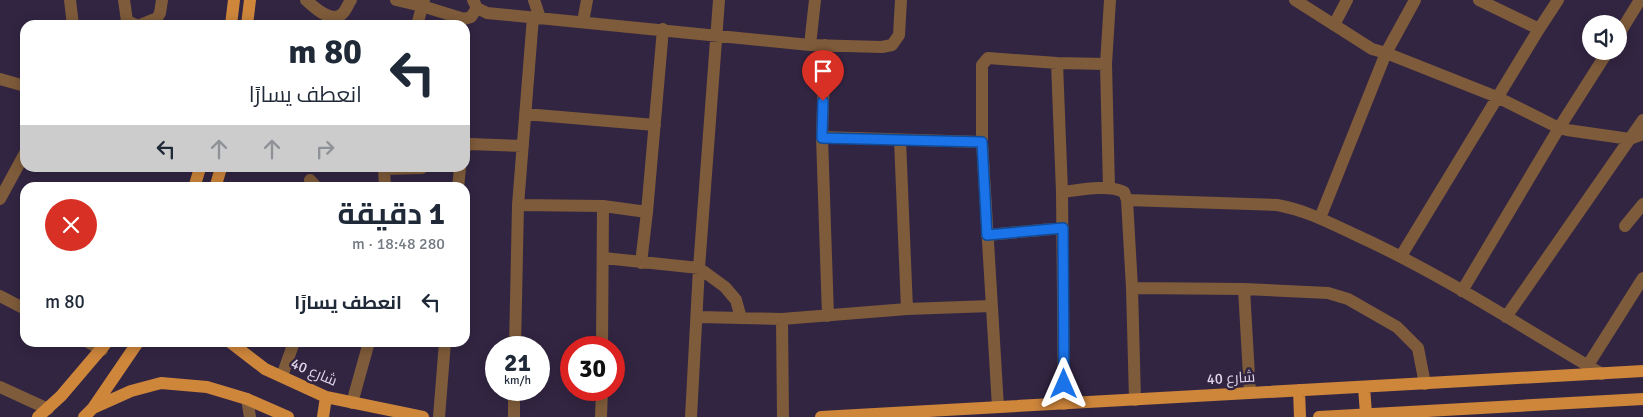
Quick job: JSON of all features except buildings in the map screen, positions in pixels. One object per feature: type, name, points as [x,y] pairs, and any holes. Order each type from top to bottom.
[{"type":"main road","points":[[232,20],[234,0]]},
{"type":"main road","points":[[248,20],[250,0]]},
{"type":"main road","points":[[43,413],[62,396],[104,347]]},
{"type":"main road","points":[[89,412],[134,347]]},
{"type":"main road","name":"شارع 40","points":[[236,347],[265,369],[326,397],[423,417]]},
{"type":"main road","name":"شارع 40","points":[[821,417],[1643,371]]},
{"type":"main road","points":[[89,412],[130,391],[161,383],[207,387],[247,400],[288,417]]},
{"type":"main road","points":[[1364,387],[1366,414]]},
{"type":"main road","points":[[1299,390],[1300,417]]},
{"type":"main road","points":[[323,417],[326,397]]},
{"type":"main road","points":[[1319,417],[1643,399]]},
{"type":"street","points":[[70,0],[72,20]]},
{"type":"street","points":[[124,0],[127,20]]},
{"type":"street","points":[[152,20],[157,18],[160,13],[162,0]]},
{"type":"street","points":[[306,0],[337,20]]},
{"type":"street","points":[[339,20],[351,0]]},
{"type":"street","points":[[396,0],[423,3],[464,19],[471,17],[475,4],[487,13],[715,34],[810,45],[882,47],[892,45],[899,35],[901,0]]},
{"type":"street","points":[[515,336],[518,205],[525,114],[536,17],[534,0]]},
{"type":"street","points":[[583,22],[587,0]]},
{"type":"street","points":[[691,417],[715,34],[719,0]]},
{"type":"street","points":[[810,45],[815,0]]},
{"type":"street","points":[[1109,188],[1106,64],[1110,0]]},
{"type":"street","points":[[1295,0],[1372,49],[1496,97],[1559,128],[1630,139],[1643,134]]},
{"type":"street","points":[[1334,25],[1347,0]]},
{"type":"street","points":[[1320,218],[1386,53],[1415,0]]},
{"type":"street","points":[[1479,0],[1539,29]]},
{"type":"street","points":[[1401,256],[1496,97],[1558,0]]},
{"type":"street","points":[[1627,21],[1640,0]]},
{"type":"street","points":[[418,20],[423,3]]},
{"type":"street","points":[[641,263],[663,29]]},
{"type":"street","points":[[825,46],[822,138],[828,316]]},
{"type":"street","points":[[998,407],[982,142],[982,65],[988,58],[1106,64]]},
{"type":"street","points":[[1462,292],[1559,128],[1602,60]]},
{"type":"street","points":[[1058,63],[1063,228],[1064,404]]},
{"type":"street","points":[[0,79],[20,85]]},
{"type":"street","points":[[525,114],[655,125]]},
{"type":"street","points":[[1506,317],[1643,120]]},
{"type":"street","points":[[822,138],[982,142]]},
{"type":"street","points":[[900,140],[907,309]]},
{"type":"street","points":[[470,144],[523,146]]},
{"type":"street","points":[[0,199],[20,163]]},
{"type":"street","points":[[1062,192],[1109,188],[1124,192],[1132,288],[1135,400]]},
{"type":"street","points":[[1126,200],[1291,207],[1320,218],[1401,256],[1602,374]]},
{"type":"street","points":[[1625,226],[1643,204]]},
{"type":"street","points":[[518,205],[603,206],[647,212]]},
{"type":"street","points":[[602,336],[603,206]]},
{"type":"street","points":[[987,235],[1063,228]]},
{"type":"street","points":[[604,258],[700,268],[725,287],[736,300],[741,318]]},
{"type":"street","points":[[1588,365],[1643,278]]},
{"type":"street","points":[[1132,288],[1244,289],[1328,293],[1348,299],[1397,327],[1418,348],[1425,384]]},
{"type":"street","points":[[1244,289],[1250,393]]},
{"type":"street","points":[[0,296],[20,306]]},
{"type":"street","points":[[697,317],[782,319],[907,309],[991,306]]},
{"type":"street","points":[[782,319],[784,417]]},
{"type":"street","points":[[282,376],[292,347]]},
{"type":"street","points":[[352,403],[368,347]]},
{"type":"street","points":[[439,417],[445,347]]},
{"type":"street","points":[[0,387],[43,413]]},
{"type":"street","points":[[247,400],[250,417]]},
{"type":"street","points":[[514,401],[514,417]]},
{"type":"street","points":[[602,401],[602,417]]},
{"type":"route","points":[[823,101],[822,138],[982,142],[987,235],[1063,228],[1064,384]]}]
